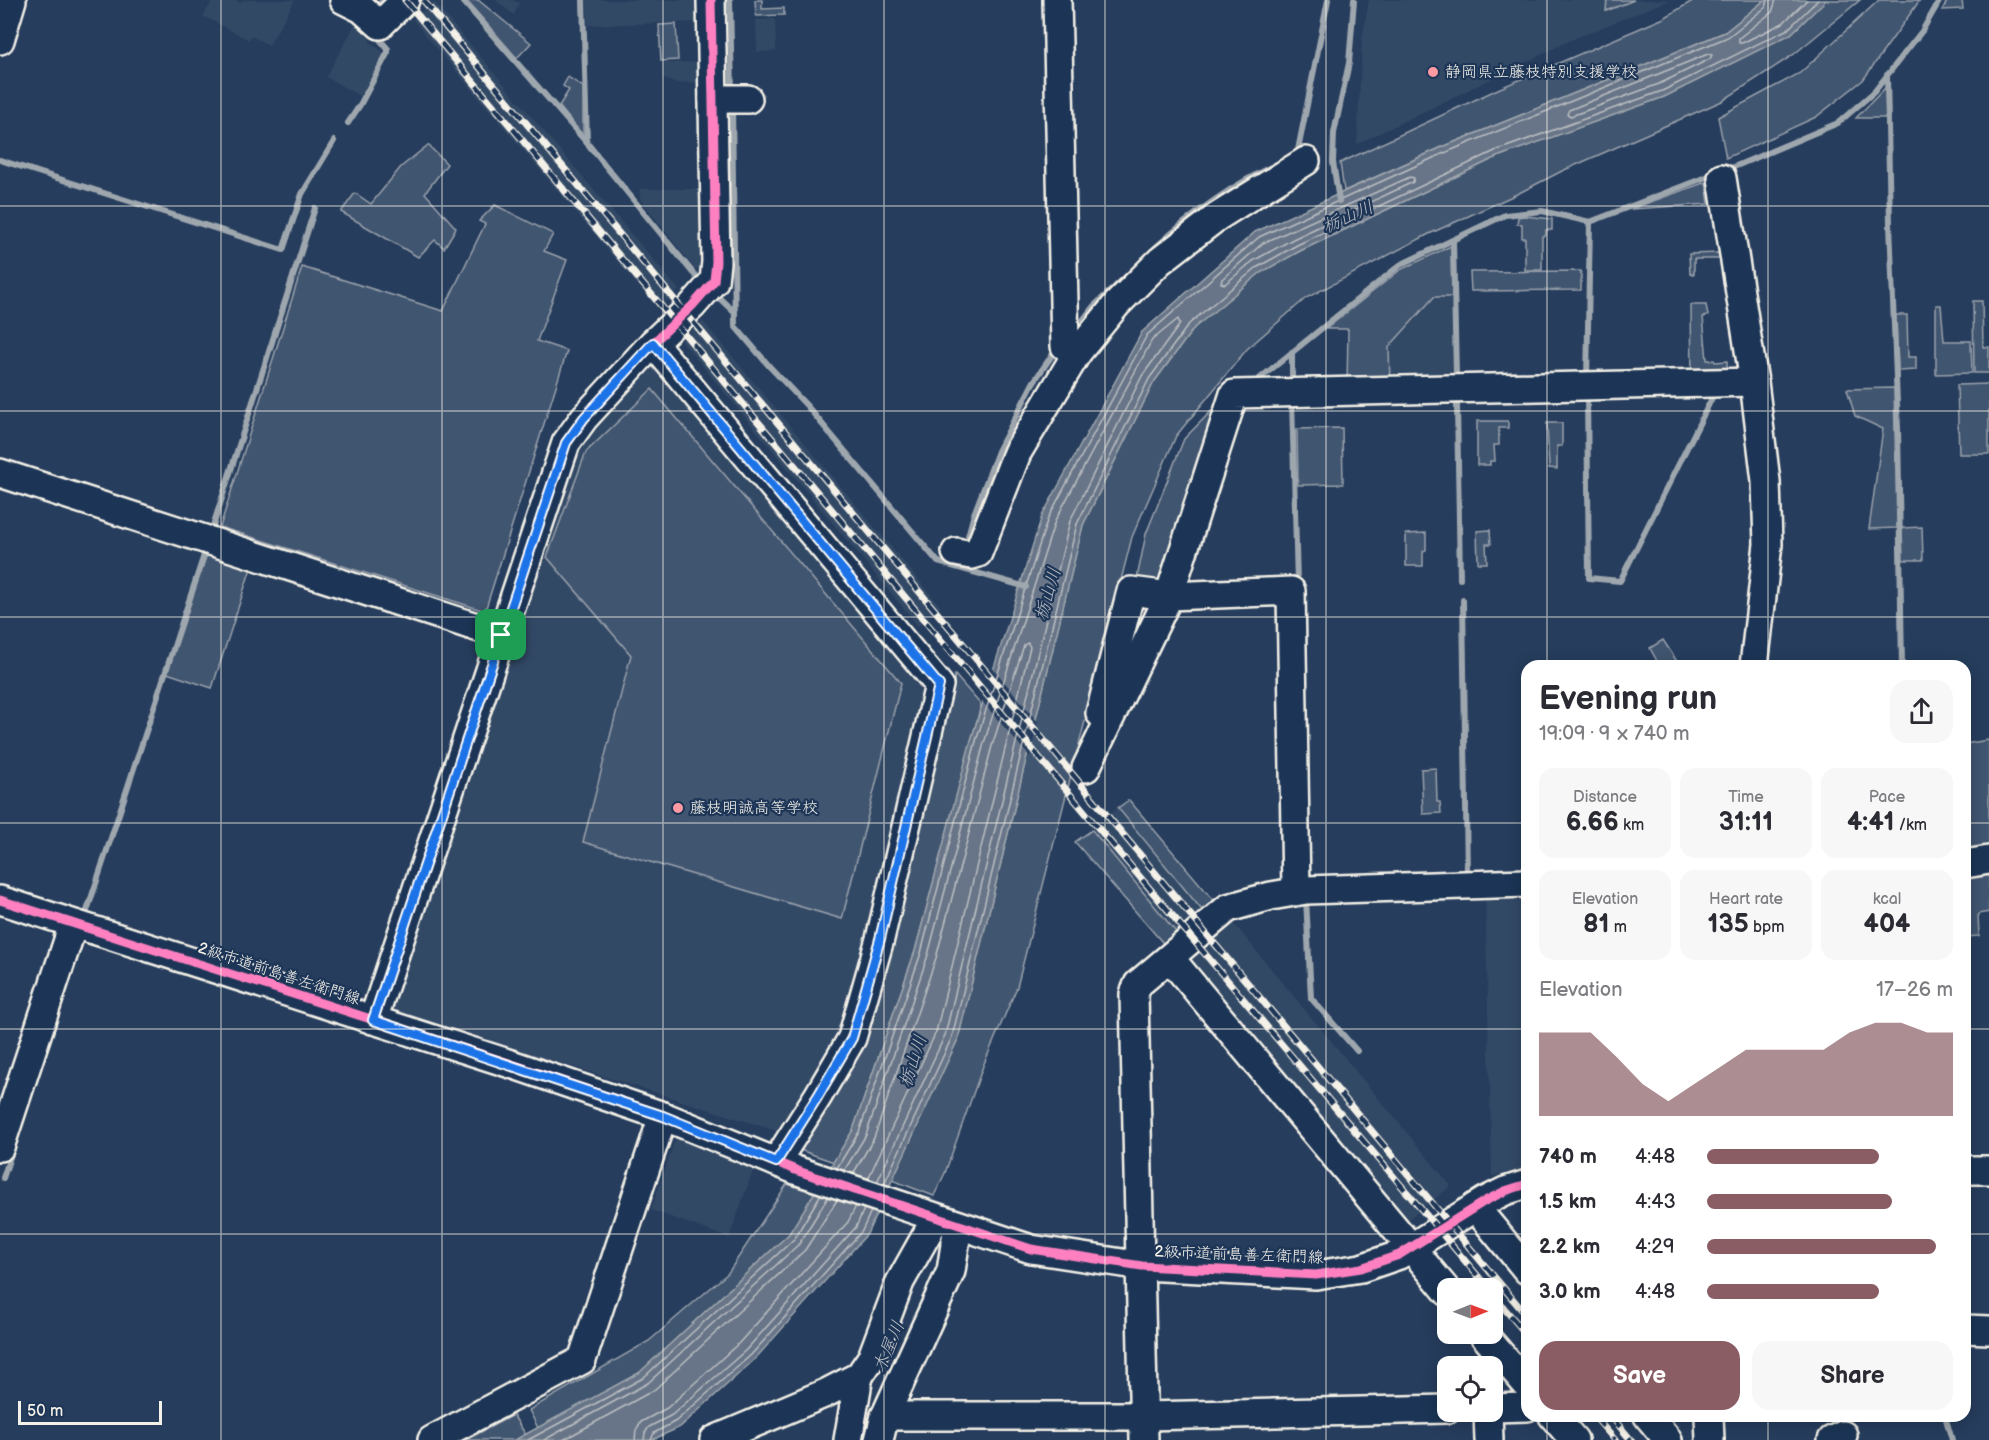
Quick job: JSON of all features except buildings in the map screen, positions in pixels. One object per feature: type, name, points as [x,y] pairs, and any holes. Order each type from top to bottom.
[{"type":"street","points":[[0,40],[12,0]]},
{"type":"street","points":[[344,0],[362,9],[380,24],[405,0]]},
{"type":"street","points":[[373,1020],[566,443],[584,418],[653,343],[710,286],[734,99],[711,0]]},
{"type":"street","points":[[1057,0],[1069,342]]},
{"type":"street","points":[[964,553],[978,553],[1017,453],[1069,342],[1117,304],[1160,261],[1217,217],[1306,161]]},
{"type":"street","points":[[1722,178],[1748,382],[1766,481],[1768,544],[1755,660]]},
{"type":"street","points":[[653,343],[939,685],[880,939],[852,1038],[818,1096],[787,1166]]},
{"type":"street","points":[[1296,891],[1291,591],[1169,596],[1131,591],[1086,768],[1169,596],[1234,394],[1748,382]]},
{"type":"street","points":[[0,473],[501,635]]},
{"type":"street","points":[[1971,863],[1989,860]]},
{"type":"street","points":[[1144,1428],[1134,994],[1138,984],[1228,908],[1271,896],[1296,891],[1521,883]]},
{"type":"street","name":"2級市道前島善左衛門線","points":[[0,900],[663,1116],[787,1166],[1031,1249],[1142,1266],[1316,1275],[1361,1268],[1399,1255],[1475,1207],[1505,1191],[1521,1186]]},
{"type":"street","points":[[2,1136],[73,925]]},
{"type":"street","points":[[1170,958],[1437,1279]]},
{"type":"street","points":[[432,1440],[582,1360],[663,1116]]},
{"type":"street","points":[[1971,1170],[1989,1170]]},
{"type":"street","points":[[1475,1207],[1521,1263]]},
{"type":"street","points":[[848,1440],[859,1376],[872,1358],[900,1282],[938,1219]]},
{"type":"street","points":[[938,1219],[951,1271],[882,1428],[1144,1428],[1437,1410]]},
{"type":"street","points":[[1971,1329],[1989,1330]]},
{"type":"street","points":[[1492,1344],[1521,1378]]},
{"type":"street","points":[[714,1440],[826,1393],[859,1376]]},
{"type":"street","points":[[1503,1408],[1521,1407]]},
{"type":"street","points":[[1488,1422],[1489,1440]]},
{"type":"street","points":[[1558,1422],[1574,1440]]},
{"type":"street","points":[[1653,1422],[1668,1440]]},
{"type":"street","points":[[1709,1422],[1710,1440]]},
{"type":"shaded area","points":[[213,0],[235,0],[241,3],[243,0],[295,0],[269,45],[251,36],[249,40],[203,16]]},
{"type":"shaded area","points":[[466,0],[478,0],[531,43],[517,58]]},
{"type":"shaded area","points":[[495,0],[512,0],[519,3],[514,15]]},
{"type":"shaded area","points":[[587,0],[699,0],[699,22],[588,25]]},
{"type":"shaded area","points":[[755,0],[762,0],[762,9],[784,8],[784,15],[756,16]]},
{"type":"shaded area","name":"静岡県立藤枝特別支援学校","points":[[1369,0],[1670,0],[1571,40],[1357,144],[1362,40]]},
{"type":"shaded area","points":[[1607,0],[1634,0],[1606,11]]},
{"type":"shaded area","points":[[1694,0],[1765,0],[1725,32],[1440,148],[1344,191],[1340,163],[1498,89],[1664,18]]},
{"type":"shaded area","points":[[1826,0],[1860,0],[1793,55],[1722,101],[1562,171],[1429,234],[1306,298],[1247,349],[1176,436],[1132,537],[1017,987],[983,1066],[945,1173],[934,1196],[892,1180],[958,1039],[1083,525],[1154,382],[1194,328],[1260,273],[1300,251],[1497,157],[1664,97],[1791,34]]},
{"type":"shaded area","points":[[1879,0],[1920,0],[1863,80],[1816,117],[1726,158],[1718,117],[1800,73]]},
{"type":"shaded area","points":[[1948,0],[1962,0],[1963,9],[1942,10]]},
{"type":"shaded area","points":[[434,2],[679,290],[658,309],[413,20]]},
{"type":"shaded area","points":[[358,19],[375,31],[369,41],[384,53],[361,97],[326,77]]},
{"type":"shaded area","points":[[775,19],[776,51],[757,52],[756,20]]},
{"type":"shaded area","points":[[676,24],[678,60],[661,61],[659,25]]},
{"type":"shaded area","points":[[700,62],[701,82],[677,83],[663,79],[662,63]]},
{"type":"shaded area","points":[[568,77],[583,87],[583,136],[559,106],[569,90],[563,86]]},
{"type":"shaded area","points":[[1885,88],[1886,118],[1856,118]]},
{"type":"shaded area","points":[[428,145],[447,164],[425,193],[456,228],[444,248],[435,240],[418,257],[341,212],[355,193],[371,204],[401,167]]},
{"type":"shaded area","points":[[1706,182],[1709,204],[1631,209]]},
{"type":"shaded area","points":[[640,189],[705,189],[707,258],[699,269],[696,270],[640,199]]},
{"type":"shaded area","points":[[495,205],[553,234],[544,251],[567,260],[537,341],[567,351],[485,611],[220,527],[302,267],[443,311],[485,224],[479,221]]},
{"type":"shaded area","points":[[1518,217],[1552,219],[1552,230],[1546,230],[1546,235],[1542,236],[1542,270],[1525,270],[1525,238],[1522,238],[1522,224],[1517,224]]},
{"type":"shaded area","points":[[1451,246],[1452,297],[1434,297],[1389,347],[1390,385],[1347,387],[1348,329],[1326,329],[1400,270]]},
{"type":"shaded area","points":[[1720,253],[1720,259],[1694,259],[1694,274],[1690,274],[1689,254]]},
{"type":"shaded area","points":[[1581,271],[1581,290],[1471,291],[1470,272]]},
{"type":"shaded area","points":[[1434,297],[1452,297],[1453,384],[1390,385],[1389,347]]},
{"type":"shaded area","points":[[1973,301],[1982,301],[1983,347],[1989,347],[1989,373],[1974,373]]},
{"type":"shaded area","points":[[1691,305],[1706,305],[1708,316],[1703,317],[1707,360],[1727,361],[1728,379],[1692,379]]},
{"type":"shaded area","points":[[1936,305],[1941,305],[1944,341],[1971,341],[1972,373],[1936,374]]},
{"type":"shaded area","points":[[1896,315],[1907,315],[1908,357],[1916,357],[1916,370],[1898,371]]},
{"type":"shaded area","points":[[703,321],[941,607],[918,626],[681,340]]},
{"type":"shaded area","name":"藤枝明誠高等学校","points":[[656,358],[923,685],[872,930],[845,1022],[826,1060],[777,1131],[390,1009],[502,683],[578,448]]},
{"type":"shaded area","points":[[1989,384],[1989,454],[1959,454],[1957,385]]},
{"type":"shaded area","points":[[1894,388],[1897,528],[1869,529],[1883,429],[1855,416],[1847,389]]},
{"type":"shaded area","points":[[652,389],[901,683],[842,919],[583,842],[631,655],[547,557],[586,452]]},
{"type":"shaded area","points":[[1229,393],[1166,591],[1135,588],[1146,534],[1184,439]]},
{"type":"shaded area","points":[[1477,421],[1508,421],[1508,428],[1499,428],[1499,445],[1494,445],[1495,461],[1490,461],[1490,465],[1477,465]]},
{"type":"shaded area","points":[[1547,423],[1562,423],[1562,446],[1557,446],[1557,469],[1549,468]]},
{"type":"shaded area","points":[[1342,428],[1343,484],[1298,485],[1297,429]]},
{"type":"shaded area","points":[[1922,527],[1923,560],[1903,560],[1902,528]]},
{"type":"shaded area","points":[[1490,530],[1491,544],[1486,544],[1487,563],[1478,563],[1477,531]]},
{"type":"shaded area","points":[[1426,533],[1423,566],[1406,566],[1406,534]]},
{"type":"shaded area","points":[[208,551],[252,565],[212,688],[167,673]]},
{"type":"shaded area","points":[[1663,640],[1676,660],[1656,660],[1650,648]]},
{"type":"shaded area","points":[[955,675],[981,705],[915,951],[853,1130],[834,1162],[800,1150],[853,1063],[889,959]]},
{"type":"shaded area","points":[[1989,740],[1989,852],[1971,854],[1971,743]]},
{"type":"shaded area","points":[[1436,768],[1437,802],[1440,802],[1441,813],[1423,814],[1421,769]]},
{"type":"shaded area","points":[[1129,800],[1215,902],[1206,915],[1118,808]]},
{"type":"shaded area","points":[[1118,808],[1206,915],[1180,937],[1092,830]]},
{"type":"shaded area","points":[[1092,830],[1180,937],[1163,943],[1075,842]]},
{"type":"shaded area","points":[[1989,870],[1989,912],[1978,914],[1979,936],[1971,937],[1971,872]]},
{"type":"shaded area","points":[[1485,888],[1521,888],[1521,1170],[1492,1176]]},
{"type":"shaded area","points":[[1234,924],[1451,1186],[1401,1225],[1185,965]]},
{"type":"shaded area","points":[[676,1137],[755,1165],[729,1238],[651,1210]]},
{"type":"shaded area","points":[[787,1184],[815,1193],[789,1234],[639,1373],[538,1428],[529,1410],[649,1341],[728,1273]]},
{"type":"shaded area","points":[[513,1415],[526,1435],[515,1440],[466,1440]]},
{"type":"water","name":"栃山川","points":[[1765,0],[1826,0],[1791,34],[1664,97],[1497,157],[1300,251],[1260,273],[1194,328],[1154,382],[1083,525],[958,1039],[867,1234],[755,1359],[680,1427],[652,1440],[515,1440],[639,1373],[789,1234],[853,1130],[915,951],[971,740],[1042,516],[1142,332],[1255,232],[1440,148],[1725,32]]},
{"type":"pier","points":[[991,666],[1038,722],[1030,757],[980,699]]},
{"type":"waterway","points":[[371,9],[385,0]]},
{"type":"waterway","points":[[462,0],[587,143]]},
{"type":"waterway","points":[[583,0],[587,143],[704,284]]},
{"type":"waterway","points":[[730,0],[732,92]]},
{"type":"waterway","points":[[1297,155],[1328,0]]},
{"type":"waterway","name":"栃山川","points":[[1339,201],[1333,162],[1334,133],[1349,63],[1354,0]]},
{"type":"waterway","points":[[1729,169],[1838,123],[1874,92],[1922,31],[1940,0]]},
{"type":"waterway","points":[[348,123],[388,52],[376,35]]},
{"type":"waterway","points":[[1887,75],[1898,429],[1902,660]]},
{"type":"waterway","points":[[732,106],[735,326],[807,406],[938,562],[1026,587]]},
{"type":"waterway","points":[[0,160],[283,250],[302,194],[334,141]]},
{"type":"waterway","points":[[1155,248],[1213,202],[1244,181],[1277,164]]},
{"type":"waterway","points":[[1253,384],[1400,265],[1505,215],[1542,211],[1590,222],[1714,174]]},
{"type":"waterway","points":[[213,526],[315,208]]},
{"type":"waterway","points":[[1587,380],[1590,222]]},
{"type":"waterway","points":[[1453,240],[1456,374]]},
{"type":"waterway","points":[[1074,332],[1093,307],[1131,272]]},
{"type":"waterway","points":[[714,293],[735,313]]},
{"type":"waterway","points":[[965,547],[974,514],[998,451],[1033,383],[1057,348]]},
{"type":"waterway","points":[[1292,352],[1292,385]]},
{"type":"waterway","points":[[1587,393],[1589,578],[1620,581],[1715,392]]},
{"type":"waterway","points":[[1292,400],[1297,583]]},
{"type":"waterway","points":[[1457,405],[1460,579]]},
{"type":"waterway","points":[[87,911],[205,552]]},
{"type":"waterway","points":[[1463,600],[1467,875]]},
{"type":"waterway","points":[[1306,898],[1311,998],[1357,1051]]},
{"type":"waterway","points":[[3,1178],[13,1148]]},
{"type":"waterway","points":[[1947,1422],[1952,1440]]},
{"type":"railway","points":[[405,0],[1095,824],[1480,1278]]},
{"type":"railway","points":[[423,0],[1521,1309]]},
{"type":"railway","points":[[1503,1307],[1521,1328]]},
{"type":"railway","points":[[1599,1422],[1615,1440]]},
{"type":"railway","points":[[1616,1422],[1631,1440]]},
{"type":"cycle path","points":[[373,1020],[566,443],[584,418],[714,281],[716,262],[711,0]]},
{"type":"cycle path","points":[[0,900],[517,1066],[663,1116],[798,1171],[1031,1249],[1142,1266],[1316,1275],[1361,1268],[1399,1255],[1485,1201],[1521,1186]]},
{"type":"place","name":"静岡県立藤枝特別支援学校","points":[[1433,72]]},
{"type":"place","name":"藤枝明誠高等学校","points":[[678,808]]},
{"type":"route","points":[[653,343],[939,685],[880,939],[852,1038],[776,1162],[663,1116],[373,1020],[501,635],[566,443],[584,418],[653,343]]},
{"type":"water label","name":"木屋川","points":[[889,1347]]}]
